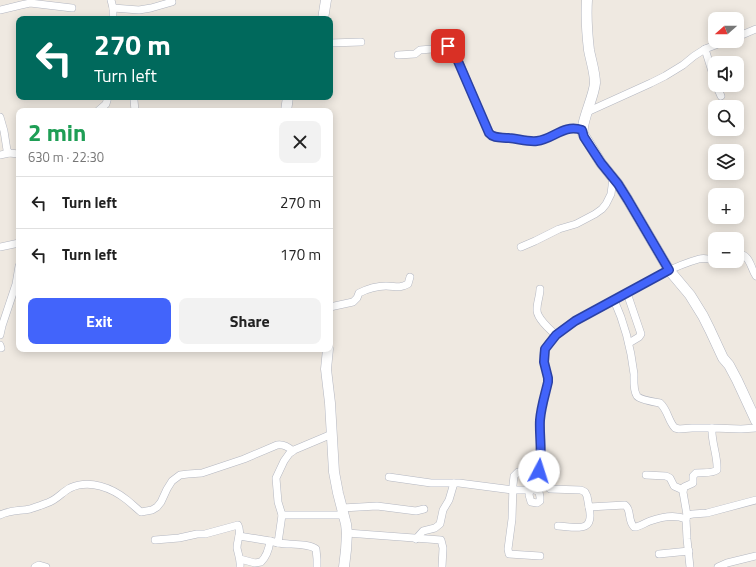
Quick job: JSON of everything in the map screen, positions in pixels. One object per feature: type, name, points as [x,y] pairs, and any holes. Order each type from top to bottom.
[{"type":"street","points":[[111,0],[113,16]]},
{"type":"street","points":[[323,16],[326,0]]},
{"type":"street","points":[[587,0],[587,33],[589,50],[595,75],[595,85],[582,130],[584,137],[628,200],[669,270],[690,296],[710,330],[723,358],[729,365],[737,380],[756,421]]},
{"type":"street","points":[[113,8],[139,10],[172,2]]},
{"type":"street","points":[[0,10],[30,4],[72,8]]},
{"type":"street","points":[[744,34],[756,29]]},
{"type":"street","points":[[333,43],[361,42]]},
{"type":"street","points":[[398,55],[415,54],[420,50],[432,49],[441,44],[451,48],[489,133],[494,137],[538,141],[572,128],[582,130]]},
{"type":"street","points":[[587,112],[626,96],[665,76],[708,48]]},
{"type":"street","points":[[705,49],[708,59]]},
{"type":"street","points":[[719,92],[721,96]]},
{"type":"street","points":[[101,108],[106,104],[107,100]]},
{"type":"street","points":[[134,100],[135,108]]},
{"type":"street","points":[[0,117],[8,153]]},
{"type":"street","points":[[0,155],[8,153],[16,154]]},
{"type":"street","points":[[521,248],[559,229],[576,224],[602,209],[611,194],[613,178]]},
{"type":"street","points":[[0,247],[16,244]]},
{"type":"street","points":[[744,255],[747,257],[756,276]]},
{"type":"street","points":[[558,526],[583,528],[590,520],[590,512],[585,492],[581,490],[550,488],[544,483],[539,471],[541,410],[548,382],[544,356],[545,349],[556,335],[575,321],[669,270],[703,258],[708,258]]},
{"type":"street","points":[[333,306],[354,302],[359,293],[366,290],[386,286],[403,286],[408,284],[410,277]]},
{"type":"street","points":[[0,335],[16,284]]},
{"type":"street","points":[[540,289],[536,310],[556,335]]},
{"type":"street","points":[[627,293],[641,334],[639,337],[629,342]]},
{"type":"street","points":[[614,300],[629,342],[635,391],[639,398],[662,405],[669,421],[675,428],[756,428]]},
{"type":"street","points":[[328,352],[326,369],[330,403],[334,472],[347,533],[344,567]]},
{"type":"street","points":[[690,567],[683,490],[684,487],[692,483],[693,476],[696,473],[713,472],[717,470],[712,428]]},
{"type":"street","points":[[278,543],[282,515],[278,502],[276,478],[284,461],[292,451],[332,434]]},
{"type":"street","points":[[0,515],[30,509],[51,502],[69,489],[88,484],[113,490],[141,512],[152,510],[161,502],[172,481],[180,475],[202,473],[244,459],[278,445],[287,446],[292,451]]},
{"type":"street","points":[[539,471],[518,472],[514,476],[512,519],[508,550],[509,554],[540,556]]},
{"type":"street","points":[[646,475],[666,476],[670,478],[674,486],[683,490]]},
{"type":"street","points":[[389,477],[431,483],[454,483],[513,490],[530,490]]},
{"type":"street","points":[[416,539],[423,531],[435,528],[440,524],[443,510],[449,500],[454,483]]},
{"type":"street","points":[[589,507],[626,505],[629,509],[631,524],[636,527],[668,516],[686,517],[693,514],[707,513],[756,500]]},
{"type":"street","points":[[282,515],[343,512],[377,506],[416,511],[424,509]]},
{"type":"street","points":[[156,540],[205,534],[236,525],[239,526],[240,530],[237,550],[240,559],[240,567]]},
{"type":"street","points":[[347,533],[441,540],[442,567]]},
{"type":"street","points":[[239,536],[278,543],[313,546],[316,549],[316,567]]},
{"type":"street","points":[[240,559],[255,563],[261,562],[267,553],[270,541]]},
{"type":"street","points":[[659,554],[688,551]]},
{"type":"street","points":[[718,567],[727,563],[756,556]]},
{"type":"street","points":[[35,567],[39,565],[46,567]]},
{"type":"route","points":[[448,46],[454,52],[491,136],[538,141],[572,128],[582,130],[584,137],[601,163],[618,184],[628,200],[669,270],[562,329],[545,349],[544,362],[548,382],[541,410],[539,471]]}]
